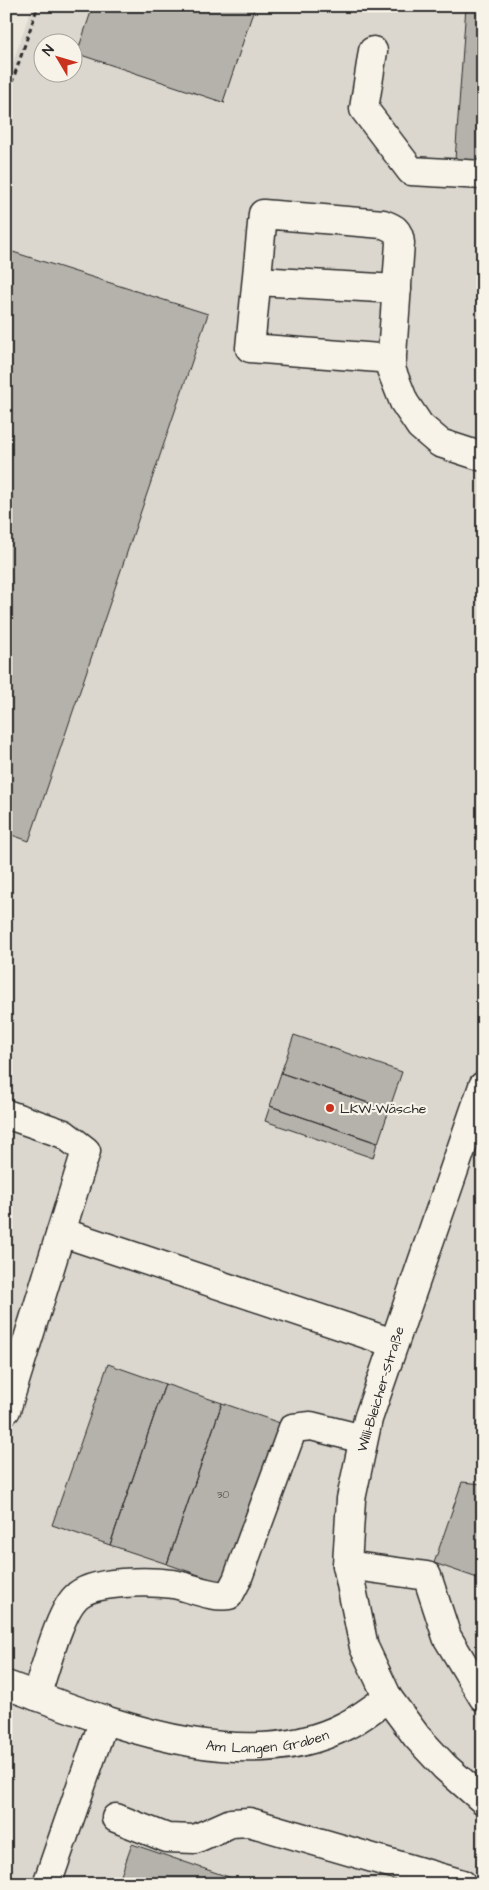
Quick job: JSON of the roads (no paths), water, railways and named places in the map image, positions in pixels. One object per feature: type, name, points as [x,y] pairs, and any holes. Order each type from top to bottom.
[{"type":"street","points":[[373,51],[364,109],[411,171],[483,175]]},
{"type":"street","points":[[392,360],[250,348],[263,214],[383,224],[394,228],[399,234],[400,243],[392,360],[391,369],[404,402],[420,426],[440,443],[483,457]]},
{"type":"street","points":[[258,281],[397,289]]},
{"type":"street","name":"Willi-Bleicher-Straße","points":[[388,1698],[364,1647],[347,1565],[351,1499],[363,1439],[393,1343],[483,1086]]},
{"type":"street","points":[[6,1114],[64,1134],[86,1151],[6,1410]]},
{"type":"street","points":[[61,1232],[393,1343]]},
{"type":"street","points":[[36,1696],[67,1608],[77,1595],[116,1584],[146,1581],[173,1584],[229,1595],[237,1580],[293,1428],[311,1426],[363,1439]]},
{"type":"street","points":[[347,1565],[427,1576],[447,1637],[483,1697]]},
{"type":"street","name":"Am Langen Graben","points":[[6,1685],[104,1720],[211,1747],[255,1749],[303,1741],[346,1726],[388,1698]]},
{"type":"street","points":[[388,1698],[422,1743],[445,1767],[483,1800]]},
{"type":"street","points":[[47,1884],[104,1720]]},
{"type":"street","points":[[116,1818],[167,1838],[185,1839],[195,1839],[231,1823],[248,1822],[462,1884]]},
{"type":"place","name":"LKW-Wäsche","points":[[330,1108]]}]
